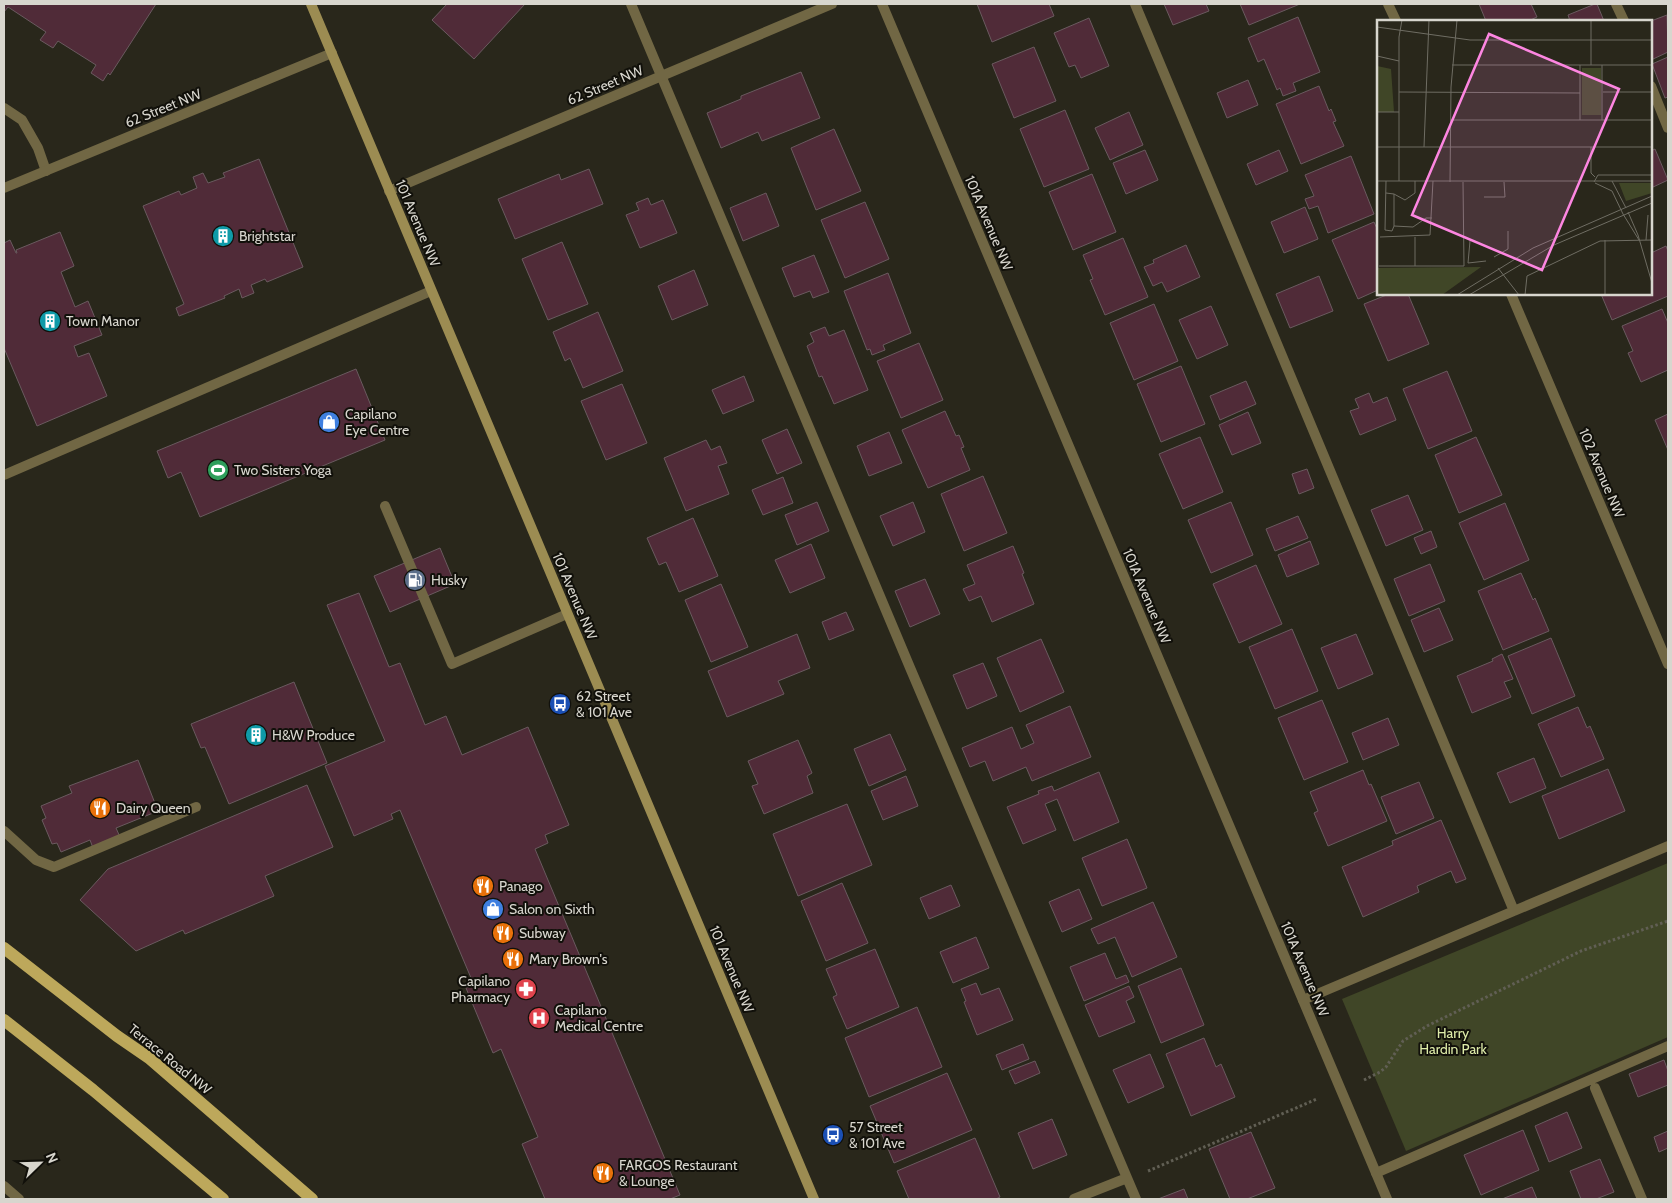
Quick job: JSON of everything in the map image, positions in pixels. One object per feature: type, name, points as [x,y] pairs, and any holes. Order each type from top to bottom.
[{"type":"main road","name":"101 Avenue NW","points":[[311,4],[814,1199]]},
{"type":"main road","name":"Terrace Road NW","points":[[4,948],[149,1058],[312,1199]]},
{"type":"main road","points":[[4,1020],[93,1090],[223,1199]]},
{"type":"street","points":[[631,4],[907,661],[1136,1199]]},
{"type":"street","name":"62 Street NW","points":[[389,191],[832,4]]},
{"type":"street","name":"101A Avenue NW","points":[[882,4],[1387,1199]]},
{"type":"street","points":[[1135,4],[1514,911]]},
{"type":"street","points":[[1388,4],[1396,20]]},
{"type":"street","points":[[1616,4],[1624,20]]},
{"type":"street","name":"62 Street NW","points":[[4,188],[332,53]]},
{"type":"street","points":[[1652,88],[1668,128]]},
{"type":"street","points":[[4,108],[22,120],[38,148],[46,171]]},
{"type":"street","points":[[4,475],[432,291]]},
{"type":"street","name":"102 Avenue NW","points":[[1511,295],[1668,664]]},
{"type":"street","points":[[386,506],[452,664],[567,614]]},
{"type":"street","points":[[4,831],[36,860],[54,866],[196,807]]},
{"type":"street","points":[[1303,1000],[1668,846]]},
{"type":"street","points":[[1376,1173],[1668,1046]]},
{"type":"street","points":[[1595,1088],[1642,1199]]},
{"type":"street","points":[[1074,1199],[1127,1178]]},
{"type":"street","points":[[4,1186],[19,1199]]},
{"type":"path","points":[[1364,1080],[1386,1067],[1403,1041],[1420,1029],[1581,952],[1668,921]]},
{"type":"path","points":[[1127,1178],[1140,1175],[1317,1099]]},
{"type":"green space","name":"Harry Hardin Park","points":[[1668,863],[1668,1037],[1406,1151],[1342,999]]},
{"type":"building","points":[[4,4],[156,4],[110,75],[108,73],[103,81],[91,73],[96,65],[58,41],[53,48],[40,40],[46,32],[8,7],[4,12]]},
{"type":"building","points":[[447,4],[525,4],[474,59],[432,20]]},
{"type":"building","points":[[977,4],[1049,4],[1054,16],[992,42]]},
{"type":"building","points":[[1164,4],[1206,4],[1209,11],[1173,25]]},
{"type":"building","points":[[1240,4],[1300,4],[1249,25]]},
{"type":"building","points":[[1479,4],[1531,4],[1537,17],[1530,20],[1486,20]]},
{"type":"building","points":[[1597,4],[1604,20],[1570,20],[1568,15]]},
{"type":"building","points":[[1667,15],[1668,52],[1652,60],[1652,21]]},
{"type":"building","points":[[1298,17],[1320,72],[1293,83],[1296,91],[1283,96],[1280,88],[1277,90],[1264,59],[1258,62],[1248,38]]},
{"type":"building","points":[[1089,18],[1109,66],[1081,78],[1075,65],[1069,67],[1054,33]]},
{"type":"building","points":[[1034,47],[1056,101],[1014,118],[992,64]]},
{"type":"building","points":[[1668,57],[1668,97],[1665,98],[1652,64]]},
{"type":"building","points":[[801,72],[820,118],[762,141],[758,132],[721,148],[707,113],[741,99],[741,96]]},
{"type":"building","points":[[1248,80],[1258,105],[1227,118],[1217,93]]},
{"type":"building","points":[[1319,86],[1329,111],[1331,109],[1336,121],[1333,122],[1344,146],[1301,164],[1276,104]]},
{"type":"building","points":[[1065,110],[1089,169],[1044,187],[1020,129]]},
{"type":"building","points":[[1129,112],[1143,145],[1110,160],[1095,128]]},
{"type":"building","points":[[834,129],[861,191],[816,210],[791,148]]},
{"type":"building","points":[[1655,149],[1668,180],[1652,188],[1652,150]]},
{"type":"building","points":[[1145,150],[1158,180],[1126,194],[1113,163]]},
{"type":"building","points":[[1279,150],[1288,171],[1256,185],[1247,164]]},
{"type":"building","points":[[1351,156],[1374,214],[1328,233],[1318,206],[1309,209],[1305,199],[1314,196],[1305,175]]},
{"type":"building","name":"Brightstar","points":[[259,159],[303,267],[267,282],[265,279],[251,285],[254,293],[242,298],[239,289],[224,296],[225,298],[179,316],[176,308],[184,304],[143,206],[179,191],[181,195],[197,188],[193,177],[203,173],[208,183],[225,177],[223,173]]},
{"type":"building","points":[[589,169],[603,204],[515,239],[498,199],[559,174],[561,180]]},
{"type":"building","points":[[1092,174],[1116,232],[1073,250],[1049,192]]},
{"type":"building","points":[[766,193],[779,226],[743,241],[730,208]]},
{"type":"building","points":[[648,198],[651,205],[663,200],[677,233],[640,248],[626,215],[639,210],[636,203]]},
{"type":"building","points":[[865,202],[889,259],[845,278],[821,220]]},
{"type":"building","points":[[1305,207],[1318,239],[1284,253],[1271,222]]},
{"type":"building","points":[[1374,222],[1377,229],[1377,290],[1358,299],[1332,240]]},
{"type":"building","name":"Town Manor","points":[[60,232],[74,266],[61,272],[75,307],[88,301],[102,335],[74,346],[78,357],[89,353],[107,396],[37,426],[4,348],[4,243],[10,240],[17,253],[16,250]]},
{"type":"building","points":[[1123,238],[1148,297],[1105,315],[1090,280],[1093,279],[1083,255]]},
{"type":"building","points":[[562,242],[588,304],[548,320],[522,259]]},
{"type":"building","points":[[1186,245],[1200,277],[1167,292],[1162,282],[1153,286],[1144,267],[1154,263],[1153,260]]},
{"type":"building","points":[[1666,246],[1668,251],[1668,296],[1612,320],[1601,295],[1652,295],[1652,253]]},
{"type":"building","points":[[814,255],[829,292],[813,298],[810,291],[794,297],[782,268]]},
{"type":"building","points":[[694,270],[708,305],[672,320],[658,286]]},
{"type":"building","points":[[888,273],[911,333],[883,345],[885,350],[872,355],[870,349],[867,350],[844,291]]},
{"type":"building","points":[[1319,276],[1333,311],[1290,328],[1276,294]]},
{"type":"building","points":[[1386,295],[1408,295],[1429,344],[1388,361],[1364,304]]},
{"type":"building","points":[[1154,304],[1178,361],[1134,380],[1110,323]]},
{"type":"building","points":[[1211,306],[1228,345],[1197,359],[1179,320]]},
{"type":"building","points":[[1662,309],[1668,323],[1668,370],[1641,382],[1628,353],[1633,351],[1622,326]]},
{"type":"building","points":[[598,312],[623,371],[583,388],[570,358],[565,361],[553,332]]},
{"type":"building","points":[[825,327],[829,336],[844,330],[868,390],[834,404],[822,376],[819,377],[807,346],[814,342],[810,333]]},
{"type":"building","points":[[919,343],[943,400],[901,418],[877,361]]},
{"type":"building","points":[[1181,366],[1205,424],[1161,442],[1137,384]]},
{"type":"building","points":[[356,369],[385,440],[200,517],[181,472],[168,478],[157,451]]},
{"type":"building","points":[[1447,371],[1472,431],[1428,449],[1403,389]]},
{"type":"building","points":[[744,376],[754,401],[723,414],[712,390]]},
{"type":"building","points":[[1246,381],[1256,404],[1220,420],[1210,396]]},
{"type":"building","points":[[622,384],[647,443],[606,460],[581,401]]},
{"type":"building","points":[[1369,393],[1373,403],[1387,397],[1396,420],[1360,435],[1350,411],[1359,408],[1355,399]]},
{"type":"building","points":[[945,411],[956,436],[959,435],[964,447],[961,448],[970,470],[928,488],[902,430]]},
{"type":"building","points":[[1248,412],[1261,443],[1232,455],[1219,425]]},
{"type":"building","points":[[1668,414],[1668,450],[1655,420]]},
{"type":"building","points":[[787,429],[802,463],[777,474],[762,440]]},
{"type":"building","points":[[889,432],[902,463],[869,476],[857,446]]},
{"type":"building","points":[[1200,437],[1223,492],[1183,509],[1159,454]]},
{"type":"building","points":[[1476,437],[1502,495],[1459,513],[1435,455]]},
{"type":"building","points":[[706,440],[711,450],[720,446],[727,463],[718,466],[729,494],[686,511],[664,458]]},
{"type":"building","points":[[1307,469],[1314,488],[1299,494],[1292,474]]},
{"type":"building","points":[[983,476],[1007,533],[964,551],[941,494]]},
{"type":"building","points":[[783,477],[793,503],[763,515],[752,490]]},
{"type":"building","points":[[1408,495],[1423,530],[1386,546],[1371,510]]},
{"type":"building","points":[[817,502],[829,531],[797,545],[785,515]]},
{"type":"building","points":[[913,502],[925,532],[893,546],[880,516]]},
{"type":"building","points":[[1231,502],[1253,555],[1211,573],[1188,520]]},
{"type":"building","points":[[1505,503],[1529,560],[1484,580],[1459,523]]},
{"type":"building","points":[[1298,516],[1308,538],[1275,551],[1266,529]]},
{"type":"building","points":[[693,518],[718,576],[679,592],[666,562],[659,565],[647,538]]},
{"type":"building","points":[[1431,531],[1437,547],[1421,554],[1414,538]]},
{"type":"building","points":[[1310,541],[1319,564],[1287,577],[1278,555]]},
{"type":"building","points":[[811,544],[825,578],[790,593],[775,560]]},
{"type":"building","points":[[1013,546],[1034,604],[992,622],[981,596],[969,601],[963,589],[975,584],[967,565]]},
{"type":"building","name":"Husky","points":[[440,548],[455,584],[390,612],[374,576]]},
{"type":"building","points":[[1430,564],[1445,601],[1409,616],[1394,579]]},
{"type":"building","points":[[1256,565],[1282,624],[1239,643],[1213,584]]},
{"type":"building","points":[[1521,573],[1533,600],[1535,598],[1549,631],[1503,650],[1478,591]]},
{"type":"building","points":[[925,579],[940,614],[910,627],[895,591]]},
{"type":"building","points":[[721,584],[748,647],[711,662],[685,600]]},
{"type":"building","points":[[359,593],[389,667],[400,663],[425,725],[446,716],[462,755],[528,727],[569,825],[545,835],[548,843],[535,849],[680,1195],[670,1199],[545,1199],[522,1144],[538,1137],[501,1049],[493,1053],[466,988],[474,985],[400,810],[391,814],[393,819],[354,836],[325,766],[385,741],[327,605]]},
{"type":"building","points":[[1439,608],[1453,640],[1424,652],[1411,620]]},
{"type":"building","points":[[846,612],[854,630],[829,640],[822,622]]},
{"type":"building","points":[[1292,629],[1318,691],[1275,709],[1249,647]]},
{"type":"building","points":[[797,634],[810,668],[778,681],[784,694],[727,717],[708,671]]},
{"type":"building","points":[[1356,634],[1373,674],[1338,689],[1321,648]]},
{"type":"building","points":[[1551,638],[1575,696],[1532,714],[1508,656]]},
{"type":"building","points":[[1041,639],[1064,692],[1020,712],[997,658]]},
{"type":"building","points":[[1502,654],[1513,679],[1504,682],[1511,697],[1472,713],[1457,676],[1493,661],[1492,659]]},
{"type":"building","points":[[983,663],[997,696],[967,709],[953,675]]},
{"type":"building","name":"H&W Produce","points":[[294,682],[327,763],[229,804],[205,747],[201,748],[191,724]]},
{"type":"building","points":[[1322,700],[1348,762],[1304,780],[1278,718]]},
{"type":"building","points":[[1070,706],[1091,757],[1032,781],[1026,767],[993,781],[985,761],[970,767],[962,748],[1012,727],[1021,749],[1034,743],[1026,725]]},
{"type":"building","points":[[1578,707],[1587,728],[1590,726],[1604,759],[1561,777],[1538,724]]},
{"type":"building","points":[[1388,718],[1399,745],[1363,760],[1352,733]]},
{"type":"building","points":[[890,734],[906,770],[869,786],[854,749]]},
{"type":"building","points":[[798,740],[812,773],[807,776],[813,793],[764,814],[752,786],[758,784],[748,761]]},
{"type":"building","points":[[1534,758],[1546,788],[1510,803],[1497,773]]},
{"type":"building","name":"Dairy Queen","points":[[138,760],[158,811],[116,828],[120,837],[93,848],[90,840],[61,852],[57,843],[52,844],[42,820],[46,818],[41,806],[72,793],[69,786]]},
{"type":"building","points":[[1608,769],[1625,811],[1559,839],[1542,796]]},
{"type":"building","points":[[1363,770],[1387,821],[1328,846],[1314,813],[1318,811],[1310,792]]},
{"type":"building","points":[[1099,772],[1119,822],[1074,841],[1057,799],[1045,804],[1056,830],[1023,844],[1007,807],[1039,794],[1038,791],[1052,786],[1054,791]]},
{"type":"building","points":[[906,776],[918,806],[883,820],[871,791]]},
{"type":"building","points":[[1419,782],[1434,818],[1396,834],[1381,797]]},
{"type":"building","points":[[307,785],[333,847],[265,876],[274,896],[185,934],[183,930],[136,951],[80,900],[108,869]]},
{"type":"building","points":[[847,804],[872,865],[798,896],[773,834]]},
{"type":"building","points":[[1441,820],[1466,879],[1456,883],[1451,871],[1417,886],[1419,892],[1363,917],[1342,867],[1393,845],[1392,841]]},
{"type":"building","points":[[1127,839],[1147,888],[1102,906],[1082,858]]},
{"type":"building","points":[[842,883],[868,943],[826,961],[801,901]]},
{"type":"building","points":[[951,885],[960,906],[929,919],[920,898]]},
{"type":"building","points":[[1079,889],[1092,919],[1062,932],[1049,902]]},
{"type":"building","points":[[1153,902],[1177,957],[1132,977],[1115,937],[1098,944],[1091,929]]},
{"type":"building","points":[[976,937],[989,968],[953,983],[940,952]]},
{"type":"building","points":[[875,949],[899,1007],[847,1029],[833,997],[837,995],[826,969]]},
{"type":"building","points":[[1105,953],[1116,979],[1126,975],[1129,982],[1084,1001],[1070,967]]},
{"type":"building","points":[[1181,968],[1204,1025],[1161,1043],[1138,986]]},
{"type":"building","points":[[976,983],[981,995],[999,988],[1013,1020],[977,1035],[961,989]]},
{"type":"building","points":[[1129,986],[1134,997],[1126,1001],[1135,1022],[1099,1037],[1085,1005]]},
{"type":"building","points":[[917,1007],[942,1067],[869,1097],[845,1038]]},
{"type":"building","points":[[1204,1038],[1216,1067],[1221,1064],[1235,1097],[1191,1116],[1166,1054]]},
{"type":"building","points":[[1023,1044],[1029,1059],[1002,1070],[996,1055]]},
{"type":"building","points":[[1150,1054],[1164,1087],[1128,1103],[1113,1070]]},
{"type":"building","points":[[1664,1060],[1668,1071],[1668,1085],[1638,1097],[1629,1074]]},
{"type":"building","points":[[1035,1061],[1040,1073],[1015,1084],[1009,1071]]},
{"type":"building","points":[[947,1073],[972,1130],[894,1163],[870,1106]]},
{"type":"building","points":[[1567,1112],[1582,1148],[1549,1162],[1535,1126]]},
{"type":"building","points":[[1052,1119],[1067,1155],[1033,1169],[1018,1133]]},
{"type":"building","points":[[1523,1130],[1539,1170],[1481,1195],[1464,1155]]},
{"type":"building","points":[[1668,1131],[1668,1148],[1659,1152],[1654,1137]]},
{"type":"building","points":[[1251,1132],[1275,1188],[1247,1199],[1230,1199],[1209,1149]]},
{"type":"building","points":[[975,1138],[1000,1197],[996,1199],[909,1199],[897,1171]]},
{"type":"building","points":[[1600,1159],[1614,1192],[1596,1199],[1581,1199],[1570,1171]]},
{"type":"building","points":[[1532,1187],[1537,1199],[1502,1199]]},
{"type":"building","points":[[1184,1189],[1188,1199],[1158,1199]]},
{"type":"place","name":"Brightstar","points":[[223,236]]},
{"type":"place","name":"Town Manor","points":[[50,321]]},
{"type":"place","name":"Capilano Eye Centre","points":[[329,422]]},
{"type":"place","name":"Two Sisters Yoga","points":[[218,470]]},
{"type":"place","name":"Husky","points":[[415,580]]},
{"type":"place","name":"62 Street & 101 Ave","points":[[560,704]]},
{"type":"place","name":"H&W Produce","points":[[256,735]]},
{"type":"place","name":"Dairy Queen","points":[[100,808]]},
{"type":"place","name":"Panago","points":[[483,886]]},
{"type":"place","name":"Salon on Sixth","points":[[493,909]]},
{"type":"place","name":"Subway","points":[[503,933]]},
{"type":"place","name":"Mary Brown's","points":[[513,959]]},
{"type":"place","name":"Capilano Pharmacy","points":[[526,989]]},
{"type":"place","name":"Capilano Medical Centre","points":[[539,1018]]},
{"type":"place","name":"57 Street & 101 Ave","points":[[833,1135]]},
{"type":"place","name":"FARGOS Restaurant & Lounge","points":[[603,1173]]}]
